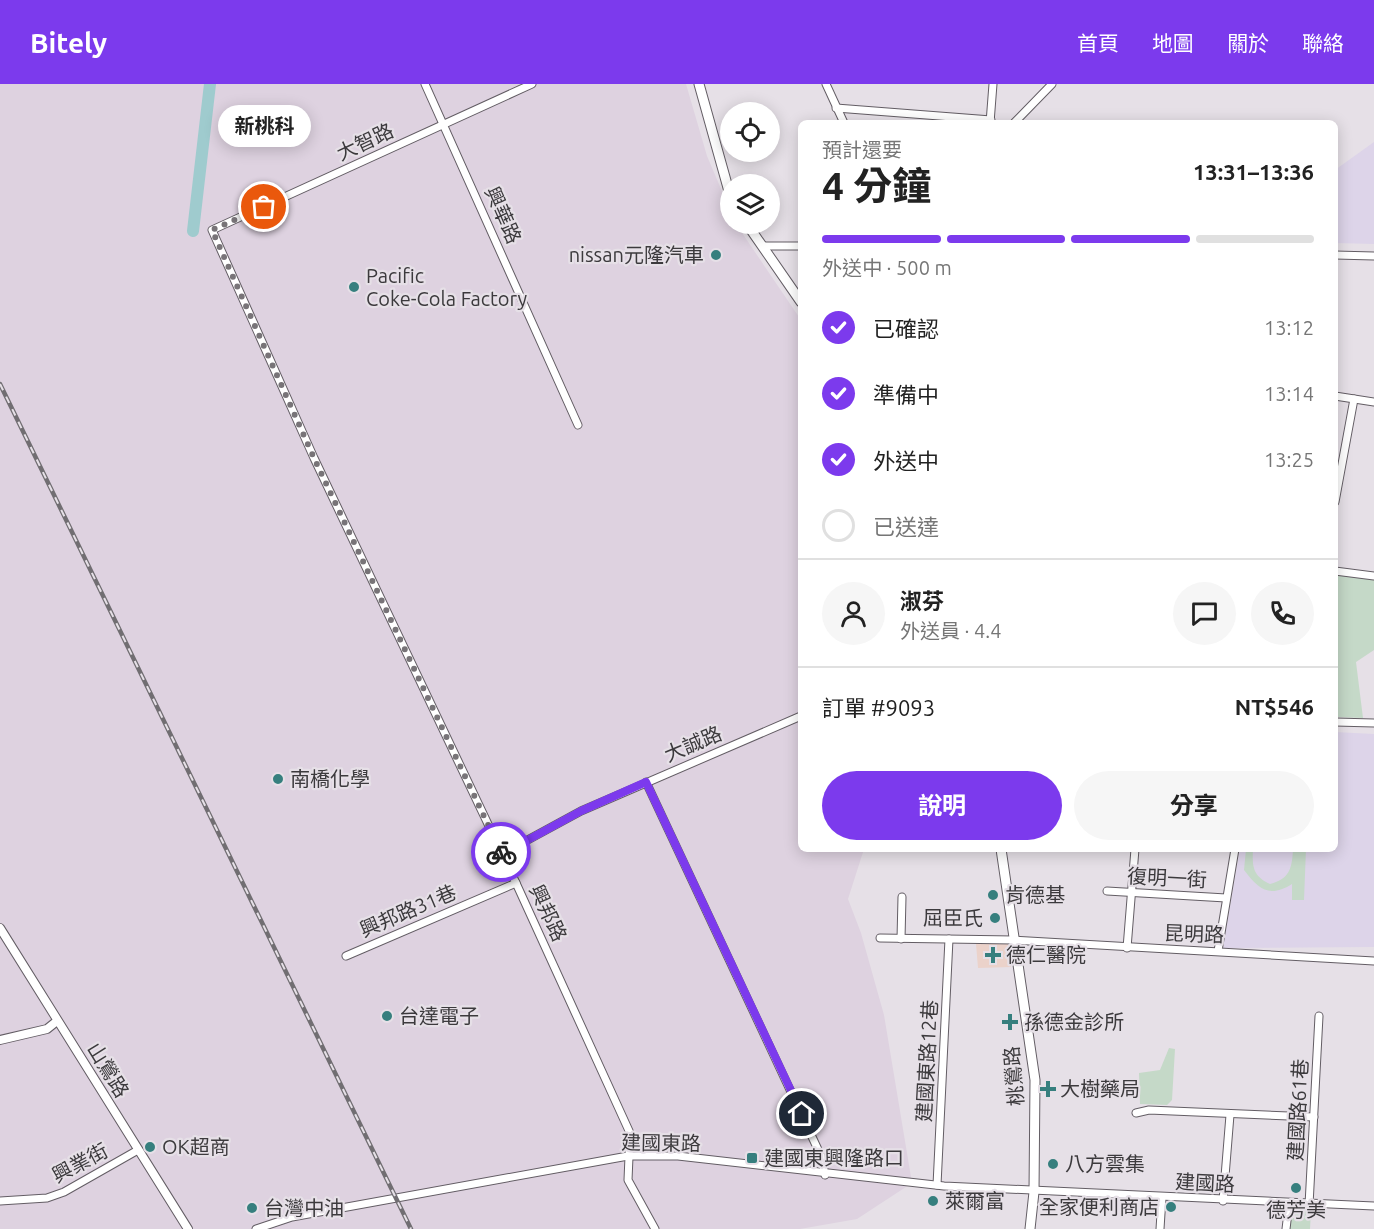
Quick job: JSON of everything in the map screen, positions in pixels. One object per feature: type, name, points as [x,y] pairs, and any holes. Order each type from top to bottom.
[{"type":"main road","points":[[699,84],[724,174]]},
{"type":"main road","points":[[754,234],[798,298]]},
{"type":"main road","name":"桃鶯路","points":[[1001,852],[1035,1080],[1034,1192],[1029,1229]]},
{"type":"street","name":"興華路","points":[[424,84],[578,425]]},
{"type":"street","name":"大智路","points":[[212,230],[532,84]]},
{"type":"street","points":[[826,84],[842,120]]},
{"type":"street","points":[[990,120],[993,84]]},
{"type":"street","points":[[1017,120],[1052,84]]},
{"type":"street","points":[[836,108],[968,120]]},
{"type":"street","name":"興邦路","points":[[212,230],[314,458],[516,883],[630,1133],[628,1180],[655,1229]]},
{"type":"street","points":[[763,246],[798,246]]},
{"type":"street","points":[[1338,255],[1374,256]]},
{"type":"street","points":[[1338,396],[1374,402]]},
{"type":"street","points":[[1338,486],[1354,399]]},
{"type":"street","points":[[1338,571],[1374,576]]},
{"type":"street","name":"大誠路","points":[[502,854],[581,811],[798,717]]},
{"type":"street","points":[[1338,722],[1374,723]]},
{"type":"street","points":[[646,782],[821,1156],[825,1174]]},
{"type":"street","points":[[1127,948],[1135,852]]},
{"type":"street","points":[[1218,951],[1234,852]]},
{"type":"street","name":"興邦路31巷","points":[[346,956],[516,883]]},
{"type":"street","name":"復明一街","points":[[1107,891],[1226,898]]},
{"type":"street","points":[[901,939],[902,897]]},
{"type":"street","name":"山鶯路","points":[[0,928],[188,1229]]},
{"type":"street","name":"昆明路","points":[[879,938],[1013,940],[1374,961]]},
{"type":"street","name":"建國東路12巷","points":[[937,1185],[949,939]]},
{"type":"street","name":"建國路61巷","points":[[1309,1205],[1319,1016]]},
{"type":"street","points":[[0,1040],[47,1029],[57,1021]]},
{"type":"street","points":[[1137,1113],[1149,1110],[1314,1117]]},
{"type":"street","points":[[1223,1201],[1230,1115]]},
{"type":"street","name":"興業街","points":[[0,1201],[47,1198],[63,1192],[138,1150]]},
{"type":"street","name":"建國東路","points":[[256,1229],[292,1217],[628,1156],[678,1156],[825,1174],[1034,1192]]},
{"type":"street","name":"建國路","points":[[1034,1192],[1374,1206]]},
{"type":"street","points":[[1160,1229],[1162,1198]]},
{"type":"street","points":[[1286,1229],[1289,1204]]},
{"type":"shaded area","points":[[0,84],[686,84],[707,156],[720,187],[720,234],[743,234],[798,316],[798,852],[863,852],[848,899],[861,933],[884,1015],[912,1183],[857,1219],[800,1229],[0,1229]]},
{"type":"shaded area","points":[[1374,142],[1374,244],[1338,243],[1338,168]]},
{"type":"shaded area","points":[[1338,732],[1374,734],[1374,947],[1223,948],[1239,852],[1338,852]]},
{"type":"shaded area","name":"德仁醫院","points":[[976,944],[1008,944],[1011,967],[978,968]]},
{"type":"green space","points":[[1338,572],[1374,576],[1374,650],[1356,662],[1363,718],[1338,717]]},
{"type":"green space","points":[[1246,852],[1253,852],[1255,870],[1260,878],[1270,884],[1277,882],[1289,872],[1293,852],[1306,852],[1304,900],[1292,900],[1292,884],[1277,891],[1265,890],[1255,883],[1244,870]]},
{"type":"green space","points":[[1169,1048],[1175,1049],[1172,1100],[1167,1105],[1140,1104],[1139,1073],[1160,1070]]},
{"type":"green space","points":[[1290,1209],[1311,1210],[1310,1229],[1289,1229]]},
{"type":"waterway","points":[[193,231],[210,84]]},
{"type":"railway","points":[[0,384],[411,1229]]},
{"type":"way so far","points":[[264,207],[212,230],[314,458],[343,514],[501,852]]},
{"type":"place","name":"新桃科","points":[[264,207]]},
{"type":"place","name":"nissan元隆汽車","points":[[716,255]]},
{"type":"place","name":"Pacific Coke-Cola Factory","points":[[354,287]]},
{"type":"place","name":"南橋化學","points":[[278,779]]},
{"type":"place","name":"肯德基","points":[[993,895]]},
{"type":"place","name":"屈臣氏","points":[[995,918]]},
{"type":"place","name":"德仁醫院","points":[[993,955]]},
{"type":"place","name":"台達電子","points":[[387,1016]]},
{"type":"place","name":"孫德金診所","points":[[1010,1022]]},
{"type":"place","name":"大樹藥局","points":[[1048,1089]]},
{"type":"place","name":"OK超商","points":[[150,1147]]},
{"type":"place","name":"建國東興隆路口","points":[[752,1158]]},
{"type":"place","name":"八方雲集","points":[[1053,1164]]},
{"type":"place","name":"德芳美","points":[[1296,1188]]},
{"type":"place","name":"萊爾富","points":[[933,1201]]},
{"type":"place","name":"全家便利商店","points":[[1171,1207]]},
{"type":"place","name":"台灣中油","points":[[252,1208]]},
{"type":"route","points":[[501,852],[502,854],[581,811],[646,782],[802,1114]]}]
